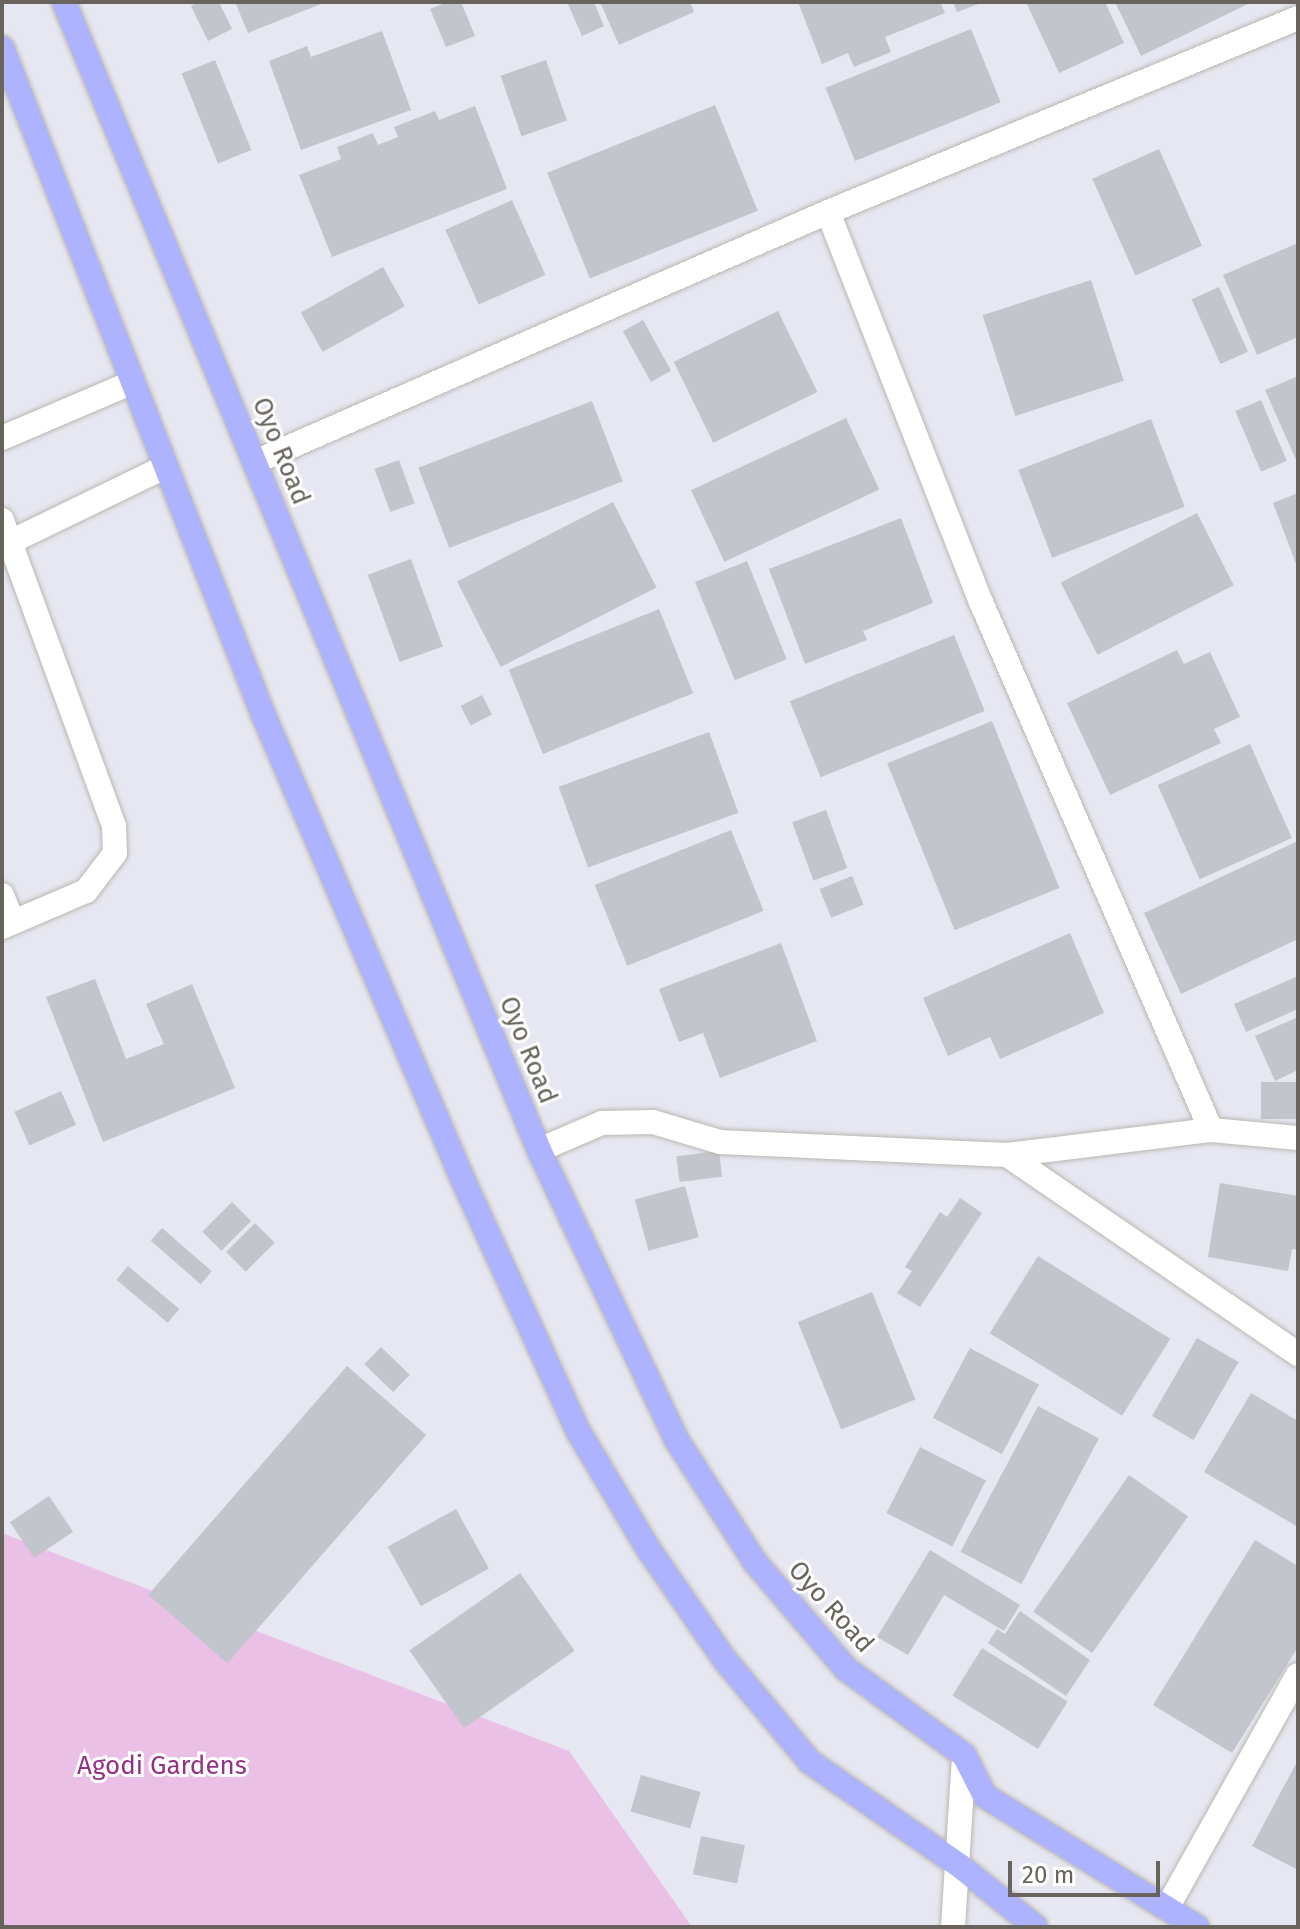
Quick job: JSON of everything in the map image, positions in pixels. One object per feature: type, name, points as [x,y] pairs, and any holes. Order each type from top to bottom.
[{"type":"main road","name":"Oyo Road","points":[[64,2],[539,1150],[676,1439],[755,1562],[846,1669],[964,1755],[985,1796],[1197,1927]]},
{"type":"main road","points":[[2,48],[282,758],[464,1182],[578,1431],[649,1550],[725,1660],[810,1762],[960,1866],[1036,1927]]},
{"type":"street","points":[[255,462],[828,212],[1298,18],[1290,2]]},
{"type":"street","points":[[828,212],[981,602],[1211,1130]]},
{"type":"street","points":[[2,438],[133,382]]},
{"type":"street","points":[[2,895],[8,924],[86,891],[115,853],[114,826],[5,536],[165,467]]},
{"type":"street","points":[[539,1150],[602,1123],[653,1122],[720,1142],[1007,1155],[1211,1130],[1298,1138]]},
{"type":"street","points":[[1007,1155],[1298,1354]]},
{"type":"street","points":[[1167,1908],[1298,1675]]},
{"type":"street","points":[[953,1927],[960,1866],[964,1755]]},
{"type":"green space","name":"Agodi Gardens","points":[[2,1533],[569,1751],[692,1927],[2,1927]]},
{"type":"building","points":[[199,2],[219,2],[232,29],[208,41],[191,6]]},
{"type":"building","points":[[235,2],[326,2],[248,33]]},
{"type":"building","points":[[448,2],[461,2],[475,36],[446,47],[430,9]]},
{"type":"building","points":[[567,2],[594,2],[604,26],[582,36]]},
{"type":"building","points":[[600,2],[690,2],[694,12],[619,45]]},
{"type":"building","points":[[798,2],[940,2],[945,13],[885,37],[891,52],[854,67],[848,53],[822,64]]},
{"type":"building","points":[[953,2],[984,2],[957,12]]},
{"type":"building","points":[[1026,2],[1105,2],[1124,43],[1059,73]]},
{"type":"building","points":[[1115,2],[1252,2],[1141,56]]},
{"type":"building","points":[[971,29],[1001,102],[855,161],[825,88]]},
{"type":"building","points":[[382,31],[411,110],[301,150],[269,61],[307,46],[311,57]]},
{"type":"building","points":[[215,60],[251,150],[218,163],[182,73]]},
{"type":"building","points":[[546,60],[567,121],[521,136],[501,76]]},
{"type":"building","points":[[715,105],[758,211],[590,279],[547,173]]},
{"type":"building","points":[[475,106],[507,189],[332,257],[299,175],[341,159],[337,147],[373,133],[378,145],[398,137],[394,127],[435,111],[439,120]]},
{"type":"building","points":[[1159,149],[1202,246],[1135,276],[1092,179]]},
{"type":"building","points":[[512,200],[545,275],[479,305],[445,230]]},
{"type":"building","points":[[1298,243],[1298,337],[1257,355],[1223,275]]},
{"type":"building","points":[[383,267],[405,306],[323,352],[301,313]]},
{"type":"building","points":[[1091,280],[1124,381],[1015,416],[983,315]]},
{"type":"building","points":[[1219,287],[1248,352],[1220,364],[1192,299]]},
{"type":"building","points":[[778,311],[817,392],[713,443],[674,362]]},
{"type":"building","points":[[643,320],[671,371],[651,382],[623,331]]},
{"type":"building","points":[[1298,376],[1298,464],[1265,390]]},
{"type":"building","points":[[1261,400],[1287,461],[1261,472],[1235,411]]},
{"type":"building","points":[[592,401],[623,481],[449,548],[418,468]]},
{"type":"building","points":[[846,418],[879,490],[724,562],[691,490]]},
{"type":"building","points":[[1151,419],[1185,507],[1052,558],[1018,470]]},
{"type":"building","points":[[399,460],[415,503],[390,512],[375,469]]},
{"type":"building","points":[[1298,493],[1298,569],[1273,503]]},
{"type":"building","points":[[613,502],[657,588],[501,667],[457,581]]},
{"type":"building","points":[[1197,513],[1234,585],[1097,655],[1061,582]]},
{"type":"building","points":[[901,518],[933,603],[863,631],[867,640],[805,664],[769,569]]},
{"type":"building","points":[[411,559],[443,646],[400,662],[368,575]]},
{"type":"building","points":[[747,561],[787,659],[735,680],[695,582]]},
{"type":"building","points":[[659,609],[693,693],[543,754],[509,670]]},
{"type":"building","points":[[954,635],[985,711],[821,777],[790,701]]},
{"type":"building","points":[[1177,650],[1184,664],[1210,652],[1240,717],[1214,729],[1221,743],[1110,795],[1067,703]]},
{"type":"building","points":[[482,695],[492,715],[471,725],[461,706]]},
{"type":"building","points":[[992,721],[1059,888],[955,930],[887,763]]},
{"type":"building","points":[[709,732],[738,813],[588,868],[559,787]]},
{"type":"building","points":[[1250,744],[1292,838],[1200,879],[1158,785]]},
{"type":"building","points":[[826,810],[847,868],[813,881],[792,822]]},
{"type":"building","points":[[731,830],[764,911],[627,966],[595,885]]},
{"type":"building","points":[[1298,841],[1298,939],[1181,994],[1144,913]]},
{"type":"building","points":[[852,876],[864,905],[831,918],[820,889]]},
{"type":"building","points":[[1070,933],[1104,1013],[1000,1059],[990,1037],[948,1056],[923,998]]},
{"type":"building","points":[[781,943],[817,1041],[720,1078],[703,1033],[679,1042],[659,989]]},
{"type":"building","points":[[1298,976],[1298,1009],[1246,1032],[1234,1004]]},
{"type":"building","points":[[95,979],[126,1059],[164,1044],[146,1004],[192,984],[235,1088],[103,1142],[46,997]]},
{"type":"building","points":[[1298,1017],[1298,1070],[1275,1081],[1255,1036]]},
{"type":"building","points":[[1261,1082],[1298,1082],[1298,1119],[1261,1119]]},
{"type":"building","points":[[61,1091],[76,1125],[29,1146],[14,1112]]},
{"type":"building","points":[[719,1151],[722,1177],[679,1182],[676,1156]]},
{"type":"building","points":[[1220,1183],[1298,1196],[1298,1250],[1292,1249],[1288,1271],[1208,1257]]},
{"type":"building","points":[[685,1186],[699,1237],[648,1251],[635,1199]]},
{"type":"building","points":[[960,1198],[982,1213],[920,1307],[897,1293],[912,1271],[905,1267],[940,1212],[947,1217]]},
{"type":"building","points":[[232,1202],[251,1221],[221,1251],[202,1232]]},
{"type":"building","points":[[255,1223],[275,1243],[246,1272],[226,1252]]},
{"type":"building","points":[[162,1228],[212,1271],[201,1284],[151,1241]]},
{"type":"building","points":[[1038,1256],[1170,1339],[1122,1416],[990,1333]]},
{"type":"building","points":[[128,1266],[179,1309],[168,1323],[116,1280]]},
{"type":"building","points":[[872,1292],[915,1400],[841,1430],[798,1322]]},
{"type":"building","points":[[1197,1338],[1239,1362],[1194,1440],[1152,1416]]},
{"type":"building","points":[[381,1347],[410,1375],[393,1392],[364,1364]]},
{"type":"building","points":[[970,1348],[1039,1385],[1002,1454],[933,1418]]},
{"type":"building","points":[[347,1366],[426,1435],[227,1664],[148,1595]]},
{"type":"building","points":[[1251,1393],[1298,1421],[1298,1527],[1204,1472]]},
{"type":"building","points":[[1038,1406],[1099,1438],[1021,1584],[961,1552]]},
{"type":"building","points":[[920,1447],[986,1481],[952,1547],[886,1513]]},
{"type":"building","points":[[1129,1475],[1188,1516],[1092,1653],[1033,1612]]},
{"type":"building","points":[[49,1496],[73,1532],[34,1558],[10,1522]]},
{"type":"building","points":[[456,1509],[489,1568],[421,1606],[388,1547]]},
{"type":"building","points":[[1255,1540],[1298,1566],[1298,1647],[1232,1753],[1153,1705]]},
{"type":"building","points":[[930,1550],[1020,1605],[1004,1631],[944,1595],[908,1655],[877,1637]]},
{"type":"building","points":[[520,1573],[574,1651],[464,1728],[409,1650]]},
{"type":"building","points":[[1020,1611],[1090,1660],[1066,1696],[988,1643],[997,1629],[1005,1634]]},
{"type":"building","points":[[982,1648],[1068,1702],[1038,1749],[952,1695]]},
{"type":"building","points":[[1298,1760],[1298,1870],[1252,1846]]},
{"type":"building","points":[[641,1775],[701,1792],[690,1829],[631,1812]]},
{"type":"building","points":[[701,1836],[745,1845],[737,1884],[693,1874]]}]
